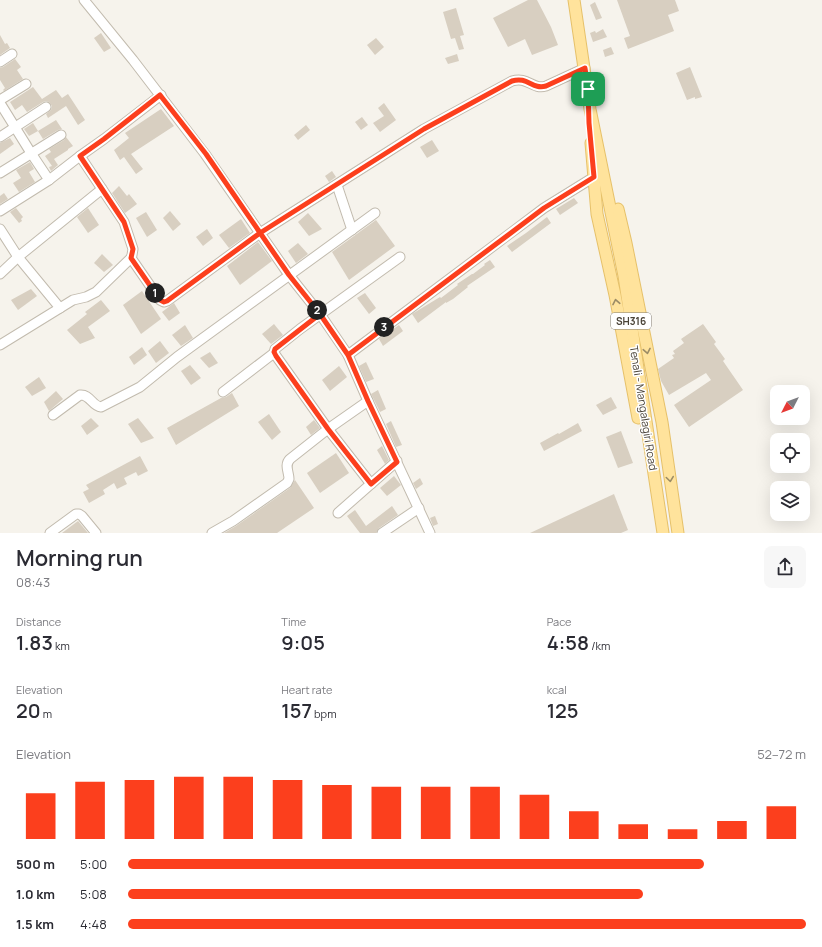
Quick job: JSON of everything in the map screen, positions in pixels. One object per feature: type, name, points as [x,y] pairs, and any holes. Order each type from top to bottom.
[{"type":"main road","name":"Tenali - Mangalagiri Road","points":[[574,0],[590,110],[624,276],[663,533]]},
{"type":"main road","points":[[588,92],[589,123],[597,214],[637,409],[657,533]]},
{"type":"main road","points":[[588,92],[628,251],[662,422],[678,533]]},
{"type":"street","points":[[84,0],[206,154],[289,275],[320,314],[348,355],[430,533]]},
{"type":"street","points":[[0,62],[12,54]]},
{"type":"street","points":[[131,258],[160,300],[164,302],[167,301],[260,233],[424,129],[517,79],[525,80],[537,87],[541,87],[585,68]]},
{"type":"street","points":[[26,84],[0,102],[49,180]]},
{"type":"street","points":[[0,212],[49,180],[160,95]]},
{"type":"street","points":[[0,137],[46,107]]},
{"type":"street","points":[[0,173],[61,135]]},
{"type":"street","points":[[0,345],[74,300],[96,292],[131,258],[133,249],[124,222],[80,156]]},
{"type":"street","points":[[348,355],[544,208],[594,177]]},
{"type":"street","points":[[337,185],[352,230]]},
{"type":"street","points":[[0,274],[18,257],[102,189]]},
{"type":"street","points":[[53,415],[83,394],[97,406],[101,407],[140,387],[177,357],[375,213]]},
{"type":"street","points":[[0,229],[4,243],[18,257],[60,308]]},
{"type":"street","points":[[223,392],[320,314],[400,257]]},
{"type":"street","points":[[274,352],[328,429],[371,484]]},
{"type":"street","points":[[212,533],[233,521],[287,483],[290,479],[287,462],[328,429],[368,401]]},
{"type":"street","points":[[338,513],[397,462]]},
{"type":"street","points":[[382,533],[419,508]]},
{"type":"street","points":[[50,533],[76,514],[79,514],[96,533]]},
{"type":"building","points":[[528,0],[537,0],[551,27],[558,45],[532,55],[525,39],[508,47],[493,18]]},
{"type":"building","points":[[617,0],[675,0],[679,11],[668,15],[674,31],[628,49],[624,38],[630,36]]},
{"type":"building","points":[[595,2],[602,18],[596,20],[590,5]]},
{"type":"building","points":[[456,8],[464,35],[460,36],[464,49],[459,50],[455,38],[451,39],[443,12]]},
{"type":"building","points":[[603,29],[607,37],[593,42],[590,33],[595,31],[596,33]]},
{"type":"building","points":[[101,33],[111,48],[104,52],[94,38]]},
{"type":"building","points":[[0,35],[5,44],[7,43],[10,48],[0,55]]},
{"type":"building","points":[[376,38],[384,47],[375,55],[367,45]]},
{"type":"building","points":[[611,47],[614,54],[605,57],[603,50]]},
{"type":"building","points":[[457,54],[459,61],[448,64],[445,58]]},
{"type":"building","points":[[15,59],[21,67],[17,70],[23,79],[4,91],[3,90],[5,88],[0,80],[0,68]]},
{"type":"building","points":[[690,67],[702,97],[695,99],[695,97],[687,100],[676,73]]},
{"type":"building","points":[[33,87],[42,99],[56,90],[62,98],[68,94],[85,120],[78,125],[66,106],[48,118],[46,114],[51,110],[52,106],[46,101],[27,112],[22,105],[15,110],[10,102]]},
{"type":"building","points":[[384,103],[396,120],[380,132],[373,123],[384,116],[378,108]]},
{"type":"building","points":[[161,109],[174,126],[131,154],[143,169],[136,174],[124,157],[120,160],[114,150],[129,138],[125,133]]},
{"type":"building","points":[[362,117],[368,125],[361,130],[355,122]]},
{"type":"building","points":[[56,120],[62,129],[43,139],[38,131]]},
{"type":"building","points":[[33,123],[38,131],[29,136],[24,129]]},
{"type":"building","points":[[306,125],[310,130],[298,140],[294,135]]},
{"type":"building","points":[[66,137],[73,146],[54,159],[58,165],[51,171],[49,167],[52,166],[45,156],[51,152],[49,149],[64,140]]},
{"type":"building","points":[[10,138],[14,144],[0,154],[0,143]]},
{"type":"building","points":[[432,140],[439,151],[427,158],[420,147]]},
{"type":"building","points":[[30,162],[34,169],[29,172],[35,182],[19,192],[13,183],[21,178],[16,170]]},
{"type":"building","points":[[332,171],[336,177],[329,182],[325,176]]},
{"type":"building","points":[[119,186],[127,196],[129,194],[137,204],[125,213],[112,193]]},
{"type":"building","points":[[4,193],[8,199],[0,204],[0,196]]},
{"type":"building","points":[[574,198],[578,203],[560,215],[556,209]]},
{"type":"building","points":[[16,208],[23,217],[21,219],[22,221],[19,223],[10,212]]},
{"type":"building","points":[[88,208],[99,225],[88,233],[77,217]]},
{"type":"building","points":[[170,211],[181,224],[173,231],[163,218]]},
{"type":"building","points":[[146,212],[157,230],[147,237],[136,218]]},
{"type":"building","points":[[308,213],[322,229],[309,236],[298,222]]},
{"type":"building","points":[[547,217],[551,223],[512,252],[507,246]]},
{"type":"building","points":[[241,219],[250,233],[229,248],[219,235]]},
{"type":"building","points":[[376,220],[395,246],[349,280],[332,252]]},
{"type":"building","points":[[207,229],[213,238],[203,246],[196,237]]},
{"type":"building","points":[[258,242],[272,261],[240,285],[227,266]]},
{"type":"building","points":[[298,243],[308,254],[296,263],[288,251]]},
{"type":"building","points":[[102,254],[113,265],[104,272],[94,263]]},
{"type":"building","points":[[490,260],[495,267],[418,323],[412,314],[440,297],[441,298],[458,285],[457,284],[473,274]]},
{"type":"building","points":[[31,289],[37,296],[18,310],[11,300]]},
{"type":"building","points":[[142,291],[161,319],[141,334],[123,305]]},
{"type":"building","points":[[365,293],[376,308],[369,314],[357,298]]},
{"type":"building","points":[[101,300],[110,311],[88,327],[95,338],[80,344],[67,330],[87,314],[85,312]]},
{"type":"building","points":[[174,303],[180,313],[169,321],[162,312]]},
{"type":"building","points":[[274,324],[283,335],[271,344],[262,334]]},
{"type":"building","points":[[703,324],[716,342],[714,344],[725,359],[723,361],[743,390],[689,427],[674,405],[711,380],[706,373],[669,395],[661,381],[658,369],[674,358],[672,355],[675,354],[673,351],[684,343],[681,339]]},
{"type":"building","points":[[185,325],[193,338],[181,346],[172,335]]},
{"type":"building","points":[[399,325],[403,331],[383,346],[379,339]]},
{"type":"building","points":[[160,341],[169,353],[156,363],[148,351]]},
{"type":"building","points":[[142,347],[147,355],[134,365],[129,357]]},
{"type":"building","points":[[210,352],[218,363],[209,368],[200,358]]},
{"type":"building","points":[[366,362],[374,379],[366,382],[359,366]]},
{"type":"building","points":[[190,365],[201,378],[191,385],[181,371]]},
{"type":"building","points":[[339,366],[347,377],[330,391],[322,380]]},
{"type":"building","points":[[39,377],[46,388],[32,396],[25,387]]},
{"type":"building","points":[[378,390],[386,409],[380,412],[371,394]]},
{"type":"building","points":[[56,391],[63,399],[49,411],[44,402]]},
{"type":"building","points":[[232,393],[239,406],[176,445],[167,428]]},
{"type":"building","points":[[611,397],[617,408],[603,415],[596,405]]},
{"type":"building","points":[[269,414],[281,432],[272,440],[258,422]]},
{"type":"building","points":[[91,418],[99,426],[87,435],[81,426]]},
{"type":"building","points":[[138,418],[154,438],[141,443],[128,424]]},
{"type":"building","points":[[314,420],[320,428],[311,435],[306,427]]},
{"type":"building","points":[[391,421],[402,445],[396,447],[386,424]]},
{"type":"building","points":[[578,423],[582,431],[544,451],[540,443]]},
{"type":"building","points":[[621,431],[633,463],[618,468],[606,437]]},
{"type":"building","points":[[382,446],[389,460],[385,464],[377,450]]},
{"type":"building","points":[[336,453],[349,473],[320,493],[307,473]]},
{"type":"building","points":[[140,456],[148,471],[138,476],[136,472],[124,478],[127,484],[117,489],[114,483],[103,490],[105,494],[89,503],[83,492],[89,489],[86,485]]},
{"type":"building","points":[[394,476],[401,485],[387,496],[380,488]]},
{"type":"building","points":[[420,478],[423,484],[416,489],[413,483]]},
{"type":"building","points":[[295,480],[314,508],[277,533],[224,533],[290,488]]},
{"type":"building","points":[[614,494],[628,530],[621,533],[530,533]]},
{"type":"building","points":[[392,506],[398,515],[379,528],[376,533],[360,533],[347,516],[355,510],[366,526]]},
{"type":"building","points":[[435,516],[438,524],[433,526],[430,518]]},
{"type":"building","points":[[78,521],[88,533],[62,533]]},
{"type":"route","points":[[588,89],[585,68],[541,87],[537,87],[525,80],[517,79],[512,81],[424,129],[260,233],[164,302],[160,300],[131,258],[133,249],[124,222],[80,156],[160,95],[206,154],[260,233],[289,275],[320,314],[348,355],[397,462],[371,484],[328,429],[276,356],[274,352],[275,349],[320,314],[348,355],[544,208],[594,177],[589,123],[588,89]]}]
